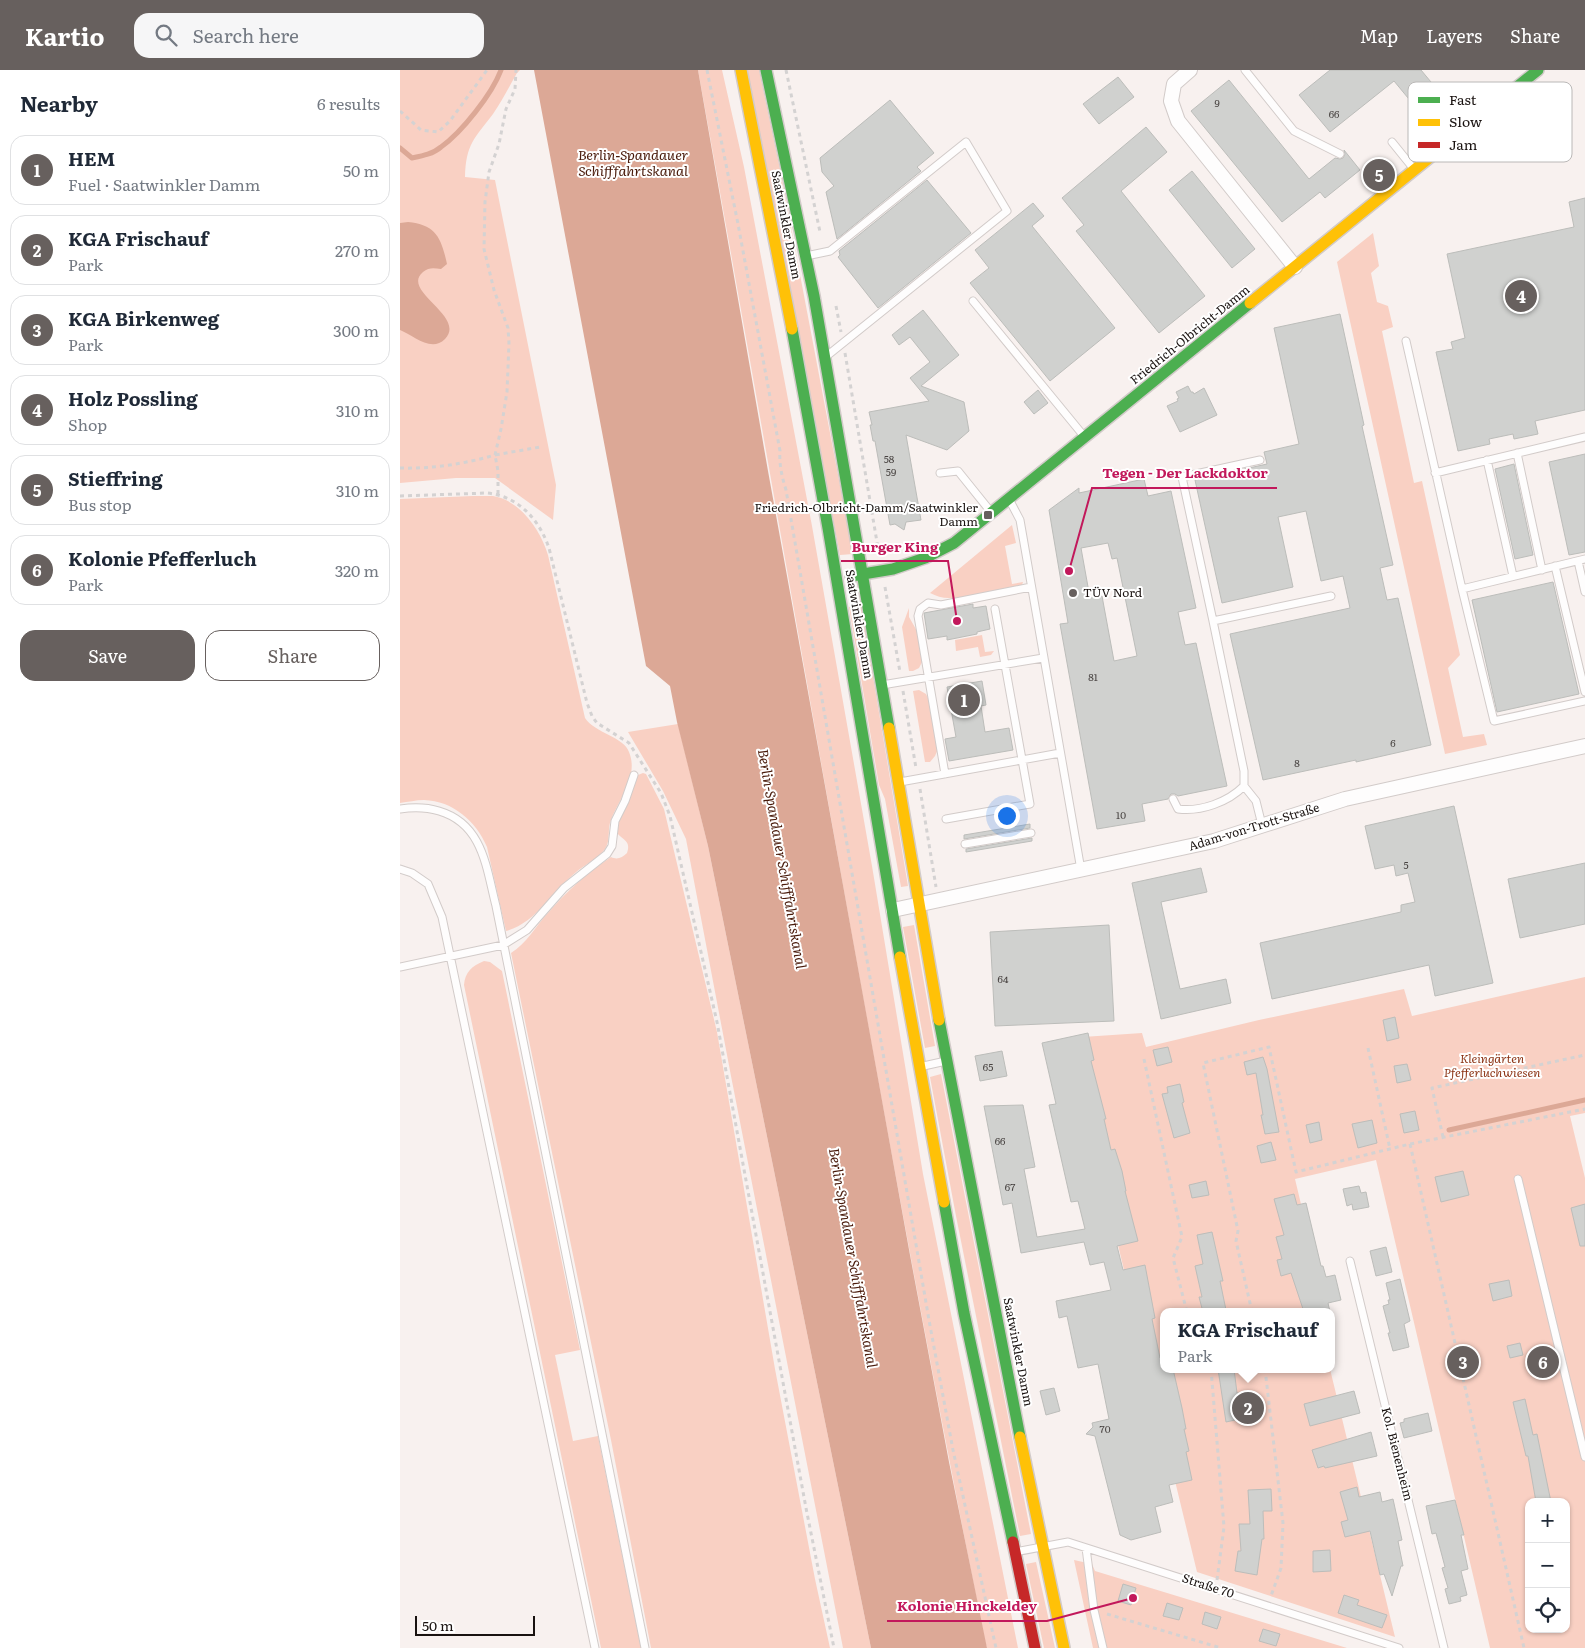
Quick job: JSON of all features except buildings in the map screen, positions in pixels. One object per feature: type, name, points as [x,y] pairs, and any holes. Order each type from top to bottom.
[{"type":"main road","name":"Saatwinkler Damm","points":[[740,70],[786,297],[837,578],[919,1067],[964,1312],[1035,1648]]},
{"type":"main road","name":"Saatwinkler Damm","points":[[766,70],[806,256],[825,357],[946,1061],[1064,1648]]},
{"type":"main road","name":"Friedrich-Olbricht-Damm","points":[[1523,82],[1538,70]]},
{"type":"main road","name":"Friedrich-Olbricht-Damm","points":[[837,578],[893,569],[925,558],[954,543],[1425,162]]},
{"type":"street","points":[[1190,70],[1174,84],[1171,101],[1178,121],[1295,268]]},
{"type":"street","name":"Adam-von-Trott-Straße","points":[[892,910],[1214,841],[1345,799],[1585,746]]},
{"type":"lane","points":[[1245,70],[1294,131],[1340,154]]},
{"type":"lane","points":[[806,256],[830,251],[966,142],[1007,211],[825,357]]},
{"type":"lane","points":[[1392,142],[1408,161]]},
{"type":"lane","points":[[1408,162],[1415,170]]},
{"type":"lane","points":[[973,301],[1085,437]]},
{"type":"lane","points":[[1406,341],[1435,473],[1494,721],[1585,701]]},
{"type":"lane","points":[[1435,473],[1585,437]]},
{"type":"lane","points":[[1517,454],[1542,570]]},
{"type":"lane","points":[[1260,460],[1182,477],[1244,771],[1244,786],[1256,802],[1262,825]]},
{"type":"lane","points":[[1487,460],[1513,576]]},
{"type":"lane","points":[[940,473],[958,471],[992,512]]},
{"type":"lane","points":[[1009,499],[1020,520],[1081,871]]},
{"type":"lane","points":[[1462,589],[1582,560],[1585,592]]},
{"type":"lane","points":[[1555,566],[1585,692]]},
{"type":"lane","points":[[945,774],[918,616],[920,609],[928,603],[941,605],[1031,587]]},
{"type":"lane","points":[[1213,622],[1331,596]]},
{"type":"lane","points":[[946,819],[1030,804],[996,608]]},
{"type":"lane","points":[[882,685],[1043,658]]},
{"type":"lane","points":[[898,782],[918,780],[1060,753]]},
{"type":"lane","points":[[400,967],[503,945],[527,930],[564,888],[607,854],[612,846],[615,821],[625,802],[634,775]]},
{"type":"lane","points":[[1173,799],[1178,809],[1188,810],[1207,807],[1234,796],[1244,786]]},
{"type":"lane","points":[[400,809],[430,808],[448,814],[464,824],[473,833],[482,851],[496,906],[645,1648]]},
{"type":"lane","points":[[965,844],[1031,833]]},
{"type":"lane","points":[[400,869],[412,873],[428,884],[442,917],[595,1648]]},
{"type":"lane","points":[[919,1067],[946,1061]]},
{"type":"lane","points":[[1518,1179],[1585,1457]]},
{"type":"lane","name":"Kol. Bienenheim","points":[[1350,1261],[1444,1648]]},
{"type":"lane","name":"Straße 70","points":[[1015,1552],[1068,1542],[1399,1648]]},
{"type":"lane","points":[[1086,1548],[1094,1610],[1103,1648]]},
{"type":"path","points":[[400,111],[421,130],[438,132],[450,121],[486,70]]},
{"type":"path","points":[[498,494],[498,471],[495,455],[507,392],[510,343],[508,328],[494,290],[484,249],[485,202],[489,172],[499,144],[506,109],[515,89],[516,70]]},
{"type":"path","points":[[707,70],[780,450],[779,459],[782,478],[786,490],[929,1320],[953,1450],[996,1648]]},
{"type":"path","points":[[786,70],[824,252]]},
{"type":"path","points":[[834,297],[938,901]]},
{"type":"path","points":[[400,468],[454,465],[540,447]]},
{"type":"path","points":[[400,496],[498,494],[510,498],[529,514],[544,534],[550,548],[592,716],[597,723],[630,743],[661,793],[670,816],[717,1022],[806,1508],[834,1648]]},
{"type":"path","points":[[1251,1308],[1236,1241],[1238,1231],[1203,1063],[1269,1047],[1296,1172],[1410,1144],[1585,1108]]},
{"type":"path","points":[[1368,1048],[1390,1149]]},
{"type":"path","points":[[1443,1137],[1432,1088],[1585,1055]]},
{"type":"path","points":[[1144,1058],[1182,1237],[1173,1258],[1186,1308]]},
{"type":"path","points":[[1410,1144],[1524,1648]]},
{"type":"path","points":[[1211,1373],[1224,1527],[1216,1588]]},
{"type":"path","points":[[1265,1373],[1283,1523],[1281,1568],[1267,1606]]},
{"type":"path","points":[[1094,1610],[1221,1648]]},
{"type":"green space","points":[[400,70],[520,70],[496,109],[472,142],[467,157],[465,177],[495,180],[556,485],[553,520],[495,478],[456,478],[400,483]]},
{"type":"green space","points":[[698,70],[722,70],[744,167],[812,526],[872,866],[923,1174],[1018,1648],[987,1648],[985,1641],[946,1445],[873,1053]]},
{"type":"green space","points":[[746,70],[759,70],[780,169],[853,554],[840,555]]},
{"type":"green space","points":[[1373,233],[1379,266],[1371,273],[1377,302],[1388,306],[1393,327],[1382,331],[1414,483],[1422,481],[1460,655],[1448,668],[1463,737],[1484,734],[1487,745],[1445,754],[1337,262]]},
{"type":"green space","points":[[493,496],[503,499],[520,510],[535,527],[548,555],[585,718],[595,728],[621,742],[626,747],[629,752],[632,770],[627,787],[611,820],[608,842],[605,849],[599,856],[567,880],[535,914],[517,927],[506,931],[487,847],[477,829],[462,814],[445,804],[424,800],[400,803],[400,499]]},
{"type":"green space","points":[[1012,525],[1016,543],[1005,546],[1012,584],[1023,582],[1022,585],[997,592],[955,598],[941,597],[930,593]]},
{"type":"green space","points":[[861,605],[908,886],[901,887],[885,799],[879,785],[849,607]]},
{"type":"green space","points":[[909,608],[909,617],[917,631],[922,662],[919,668],[913,671],[909,671],[902,627]]},
{"type":"green space","points":[[982,635],[985,652],[994,651],[991,655],[980,657],[978,647],[956,651],[955,640]]},
{"type":"green space","points":[[919,690],[926,694],[929,700],[938,749],[930,762],[925,762],[913,691]]},
{"type":"green space","points":[[678,724],[708,846],[871,1648],[843,1648],[686,839],[663,791],[628,732]]},
{"type":"green space","points":[[646,774],[664,809],[717,1032],[775,1369],[830,1648],[651,1648],[611,1440],[511,953],[526,940],[562,898],[585,876],[611,857],[619,858],[627,853],[628,846],[626,841],[617,833],[617,825],[629,801],[638,775]]},
{"type":"green space","points":[[914,925],[935,1046],[925,1048],[903,927]]},
{"type":"green space","points":[[484,961],[490,962],[502,971],[580,1350],[555,1355],[573,1441],[598,1436],[641,1648],[601,1648],[464,985],[470,970]]},
{"type":"green space","name":"Kleingärten Pfefferluchwiesen","points":[[1585,977],[1585,1113],[1570,1116],[1585,1178],[1585,1648],[1490,1648],[1376,1160],[1295,1179],[1305,1221],[1316,1308],[1160,1308],[1160,1373],[1331,1373],[1395,1637],[1197,1572],[1068,1038],[1142,1033],[1146,1047],[1259,1020],[1404,989],[1412,1016]]},
{"type":"green space","points":[[941,1074],[1031,1534],[1020,1536],[956,1216],[930,1077]]},
{"type":"green space","points":[[1074,1560],[1092,1564],[1095,1571],[1347,1648],[1093,1648]]},
{"type":"green space","points":[[1036,1562],[1055,1648],[1044,1648],[1026,1564]]},
{"type":"water","name":"Berlin-Spandauer Schifffahrtskanal","points":[[534,70],[698,70],[768,471],[910,1255],[949,1462],[987,1648],[871,1648],[708,846],[677,722],[670,686],[646,666]]},
{"type":"water","points":[[408,222],[425,226],[436,234],[442,246],[447,264],[441,269],[432,268],[425,270],[418,279],[420,287],[448,322],[449,330],[445,339],[440,343],[428,344],[400,330],[400,223]]},
{"type":"waterway","points":[[400,148],[412,158],[431,153],[441,147],[476,112],[497,80],[501,70]]},
{"type":"waterway","points":[[1449,1130],[1585,1100]]},
{"type":"traffic: fast","points":[[766,70],[814,296],[889,728]]},
{"type":"traffic: fast","points":[[1523,82],[1538,70]]},
{"type":"traffic: fast","points":[[851,576],[893,569],[925,558],[954,543],[1250,303]]},
{"type":"traffic: fast","points":[[792,329],[828,528],[900,957]]},
{"type":"traffic: fast","points":[[939,1020],[1020,1437]]},
{"type":"traffic: fast","points":[[944,1202],[964,1313],[1013,1542]]},
{"type":"traffic: slow","points":[[741,70],[792,329]]},
{"type":"traffic: slow","points":[[1250,303],[1424,162]]},
{"type":"traffic: slow","points":[[889,728],[939,1020]]},
{"type":"traffic: slow","points":[[900,957],[944,1202]]},
{"type":"traffic: slow","points":[[1020,1437],[1064,1648]]},
{"type":"traffic: jam","points":[[1013,1542],[1035,1648]]},
{"type":"place","name":"Stieffring","points":[[1379,175]]},
{"type":"place","name":"Holz Possling","points":[[1521,296]]},
{"type":"place","name":"Friedrich-Olbricht-Damm/Saatwinkler Damm","points":[[988,515]]},
{"type":"place","name":"Tegen - Der Lackdoktor","points":[[1069,571]]},
{"type":"place","name":"TÜV Nord","points":[[1073,593]]},
{"type":"place","name":"Burger King","points":[[957,621]]},
{"type":"place","name":"HEM","points":[[964,700]]},
{"type":"place","name":"KGA Birkenweg","points":[[1463,1362]]},
{"type":"place","name":"Kolonie Pfefferluch","points":[[1543,1362]]},
{"type":"place","name":"KGA Frischauf","points":[[1248,1408]]},
{"type":"place","name":"Kolonie Hinckeldey","points":[[1133,1598]]}]
